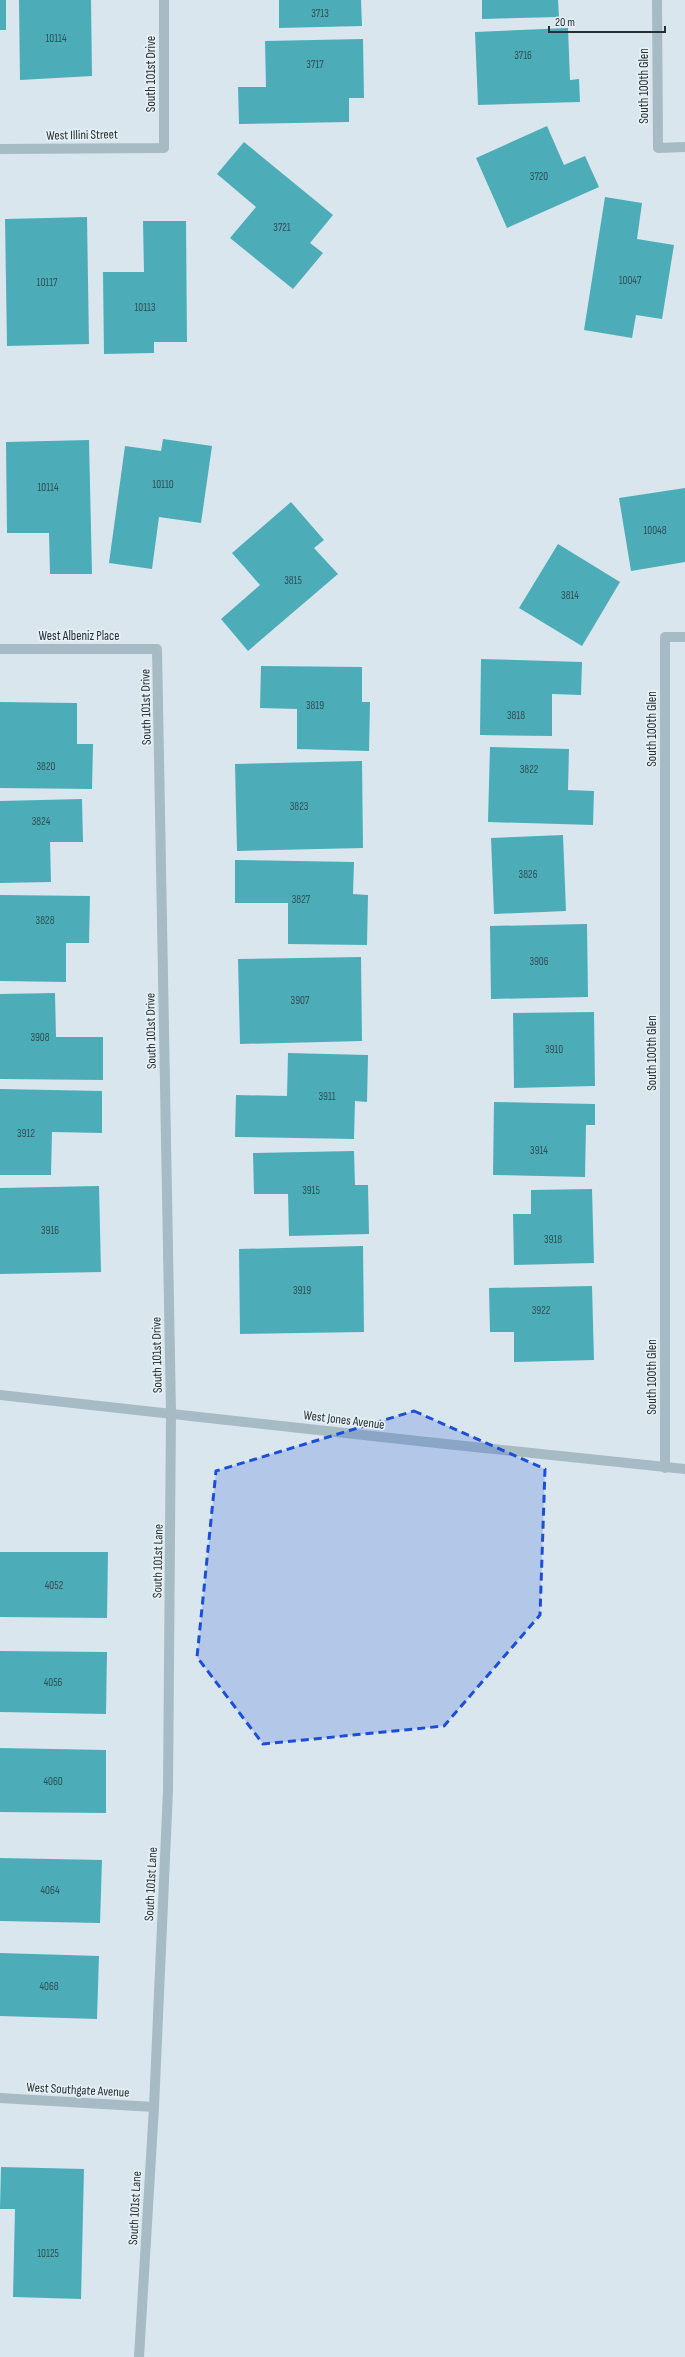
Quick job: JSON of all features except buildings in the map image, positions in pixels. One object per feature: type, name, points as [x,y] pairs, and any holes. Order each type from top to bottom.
[{"type":"street","name":"South 101st Drive","points":[[164,0],[164,148]]},
{"type":"street","name":"South 100th Glen","points":[[657,0],[658,148],[685,147]]},
{"type":"street","name":"West Illini Street","points":[[0,149],[164,148]]},
{"type":"street","name":"South 100th Glen","points":[[665,1468],[665,637],[685,637]]},
{"type":"street","name":"West Albeniz Place","points":[[0,649],[158,649]]},
{"type":"street","name":"South 101st Drive","points":[[158,649],[171,1412]]},
{"type":"street","name":"West Jones Avenue","points":[[0,1395],[171,1412],[665,1468],[685,1469]]},
{"type":"street","name":"South 101st Lane","points":[[139,2357],[154,2107],[168,1790],[171,1412]]},
{"type":"street","name":"West Southgate Avenue","points":[[0,2098],[154,2107]]},
{"type":"highlighted area","points":[[414,1411],[545,1469],[540,1615],[444,1726],[263,1744],[197,1657],[216,1471]]}]
